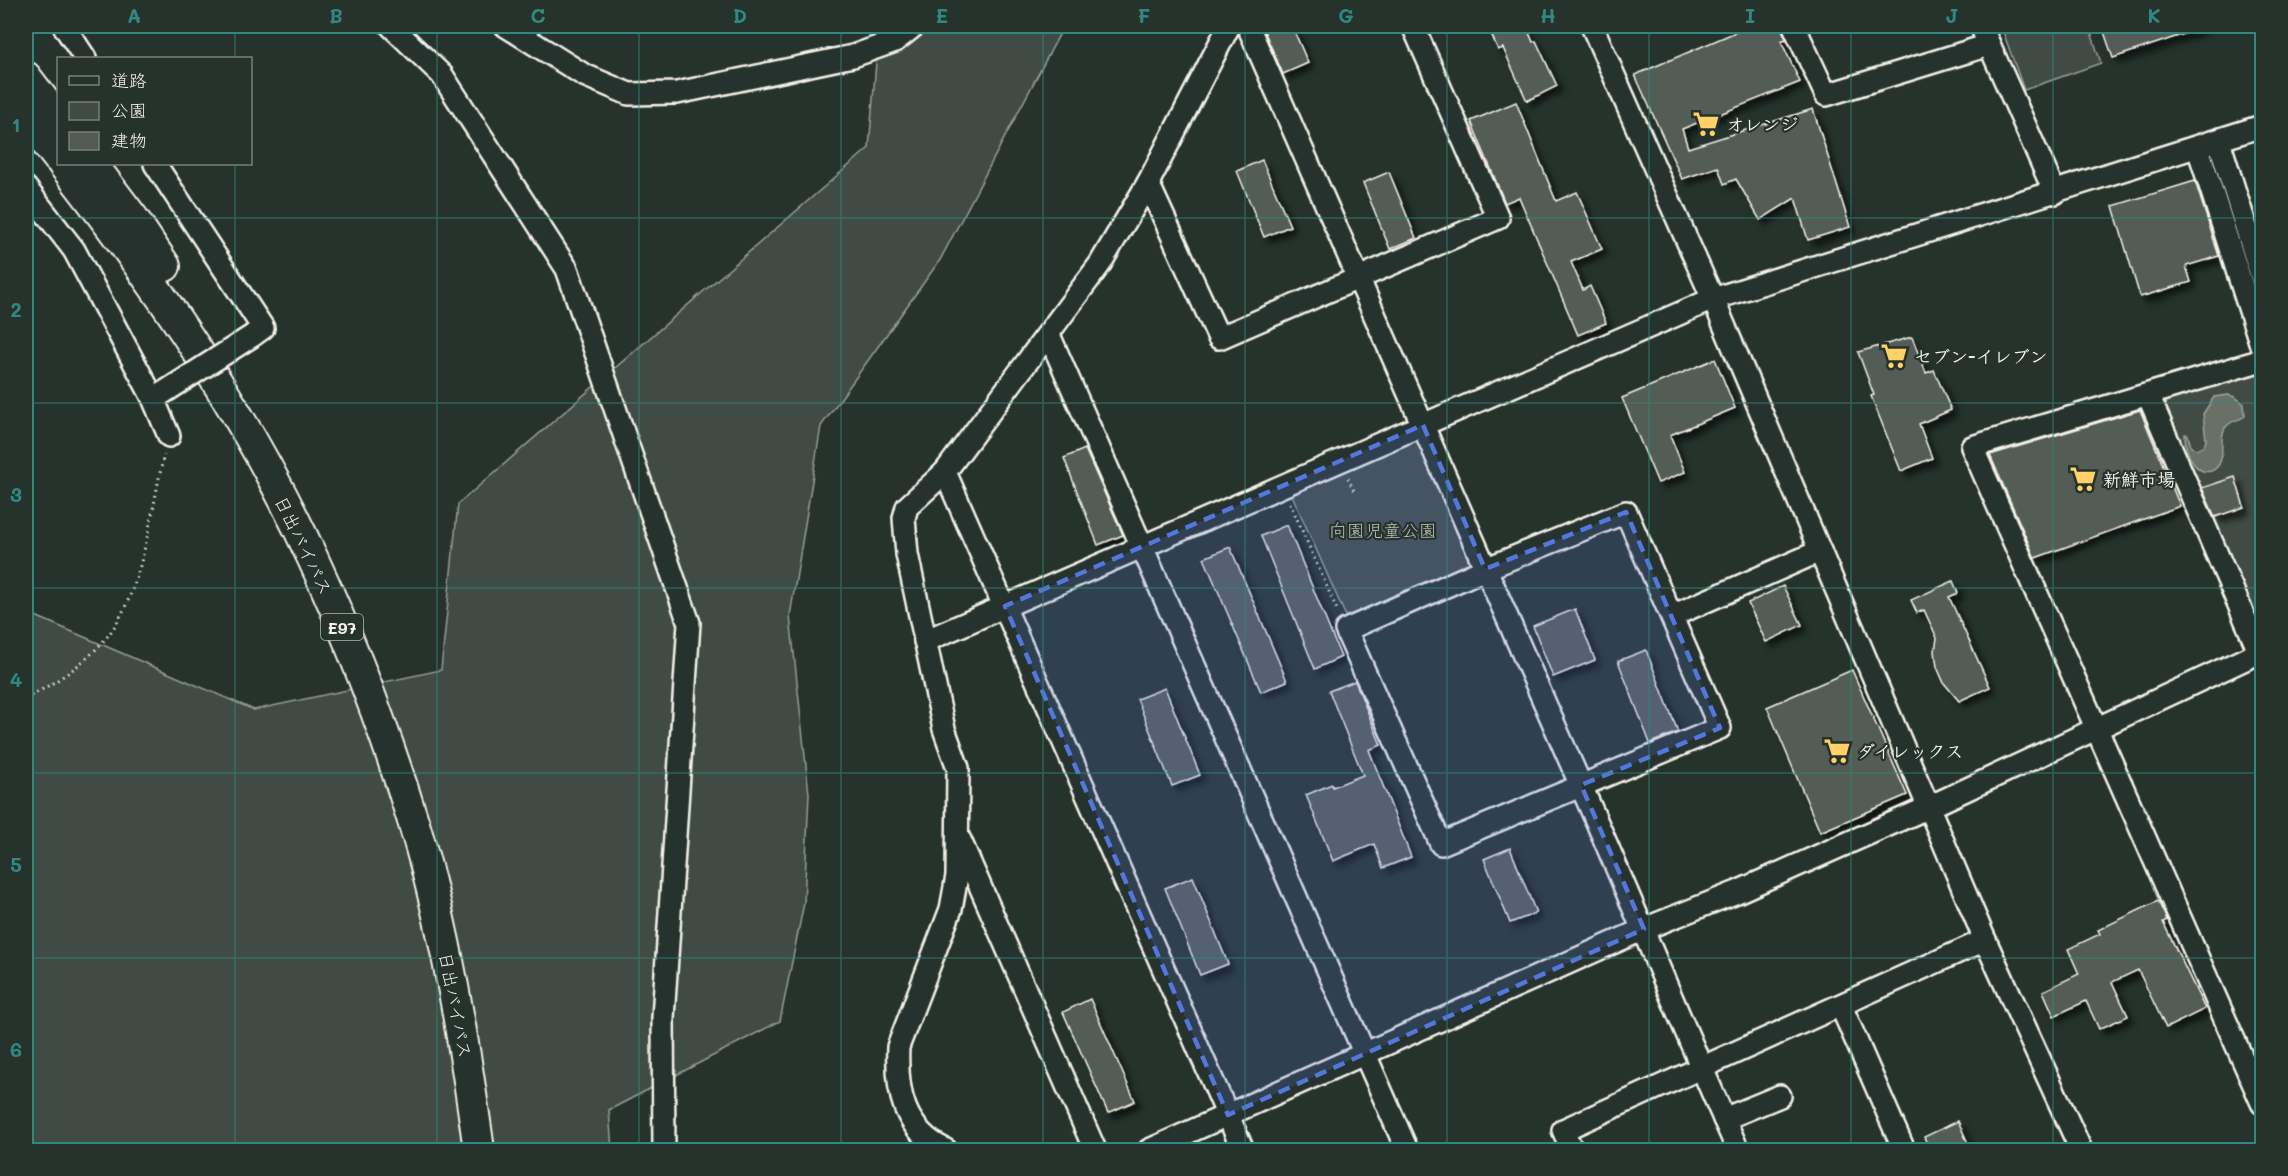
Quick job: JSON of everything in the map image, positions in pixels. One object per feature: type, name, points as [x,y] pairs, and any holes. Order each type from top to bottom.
[{"type":"highway","points":[[26,77],[57,146]]},
{"type":"highway","name":"日出バイパス","points":[[26,117],[57,146]]},
{"type":"highway","name":"日出バイパス","points":[[26,123],[57,146]]},
{"type":"highway","name":"日出バイパス","points":[[70,165],[215,379],[313,558],[364,678],[414,827],[443,940],[468,1073],[479,1150]]},
{"type":"highway","points":[[93,165],[133,218],[183,294],[277,455],[323,552],[364,678]]},
{"type":"street","points":[[64,26],[85,57]]},
{"type":"street","points":[[391,26],[442,75],[567,270],[689,623],[663,1018],[664,1150]]},
{"type":"street","points":[[514,27],[584,75],[629,94],[677,93],[854,56],[895,41],[915,26]]},
{"type":"street","points":[[943,1150],[921,1135],[912,1123],[898,1082],[898,1047],[951,909],[957,876],[958,768],[944,729],[907,554],[904,518],[907,507],[945,472],[1100,264],[1148,183],[1229,26]]},
{"type":"street","points":[[1248,26],[1644,929],[1701,1069],[1738,1150]]},
{"type":"street","points":[[1148,183],[1218,338],[1498,218],[1413,26]]},
{"type":"street","points":[[1592,26],[1713,299],[1985,940],[2081,1150]]},
{"type":"street","points":[[1794,26],[1827,95],[1989,45]]},
{"type":"street","points":[[1981,26],[2055,193]]},
{"type":"street","points":[[925,641],[1713,299],[2262,126]]},
{"type":"street","points":[[2219,141],[2262,279]]},
{"type":"street","points":[[2198,148],[2262,348]]},
{"type":"street","points":[[156,165],[263,328],[158,395]]},
{"type":"street","points":[[26,188],[74,250],[158,395],[169,436]]},
{"type":"street","points":[[1049,335],[1407,1150]]},
{"type":"street","points":[[2262,360],[1972,447],[2262,1103]]},
{"type":"street","points":[[1149,1150],[1644,929],[1737,892],[1929,807],[2261,655],[2148,395]]},
{"type":"street","points":[[945,472],[1243,1150]]},
{"type":"street","points":[[1626,512],[1720,728],[1441,844],[1346,630],[1485,569],[1626,512]]},
{"type":"street","points":[[1672,616],[1820,551]]},
{"type":"street","points":[[956,831],[1095,1150]]},
{"type":"street","points":[[1572,1150],[1563,1130],[1985,940]]},
{"type":"street","points":[[1841,1006],[1904,1150]]},
{"type":"street","points":[[1724,1119],[1780,1096]]},
{"type":"path","points":[[26,698],[81,663],[107,637],[124,609],[139,573],[169,436]]},
{"type":"path","points":[[1283,486],[1346,630]]},
{"type":"highlighted area","points":[[1423,425],[1485,569],[1626,512],[1720,728],[1581,785],[1644,929],[1228,1115],[1005,606]]},
{"type":"green space","points":[[879,26],[1060,26],[1060,33],[940,260],[821,426],[790,616],[809,794],[804,903],[780,1021],[609,1110],[612,1150],[26,1150],[26,612],[254,710],[441,670],[458,504],[869,148]]},
{"type":"green space","points":[[2001,26],[2089,26],[2101,63],[2024,90]]},
{"type":"green space","points":[[2262,369],[2262,640],[2160,400]]},
{"type":"green space","name":"向園児童公園","points":[[1418,438],[1474,564],[1348,621],[1292,495]]},
{"type":"shaded area","points":[[2228,395],[2244,404],[2245,416],[2229,423],[2225,428],[2220,463],[2211,471],[2202,471],[2188,454],[2185,434],[2188,435],[2191,447],[2196,449],[2204,446],[2206,440],[2203,414],[2214,397]]},
{"type":"building","points":[[1262,26],[1292,26],[1308,63],[1283,74]]},
{"type":"building","points":[[1488,26],[1526,26],[1533,42],[1536,41],[1557,86],[1527,101],[1503,48],[1498,50]]},
{"type":"building","name":"オレンジ","points":[[1750,26],[1781,26],[1786,39],[1781,41],[1800,82],[1682,129],[1688,148],[1813,109],[1850,227],[1808,240],[1795,198],[1760,220],[1736,179],[1724,184],[1718,167],[1682,179],[1635,75]]},
{"type":"building","points":[[2102,26],[2202,26],[2202,28],[2113,58]]},
{"type":"building","points":[[1516,102],[1556,201],[1577,192],[1602,249],[1571,262],[1583,290],[1590,286],[1606,323],[1578,335],[1519,197],[1505,203],[1471,121]]},
{"type":"building","points":[[1262,160],[1290,226],[1264,237],[1237,171]]},
{"type":"building","points":[[1389,172],[1416,238],[1390,249],[1363,183]]},
{"type":"building","points":[[2195,181],[2219,256],[2186,266],[2191,282],[2140,297],[2113,206]]},
{"type":"building","points":[[1912,337],[1926,373],[1934,370],[1951,410],[1919,424],[1932,458],[1901,471],[1871,396],[1874,395],[1858,352]]},
{"type":"building","points":[[1715,359],[1735,408],[1670,435],[1685,472],[1658,483],[1622,398]]},
{"type":"building","name":"新鮮市場","points":[[2140,410],[2180,506],[2035,558],[1990,455]]},
{"type":"building","points":[[1085,449],[1123,535],[1098,545],[1064,458]]},
{"type":"building","points":[[2235,477],[2244,507],[2215,517],[2202,488]]},
{"type":"building","points":[[1287,525],[1341,657],[1315,669],[1261,536]]},
{"type":"building","points":[[1230,547],[1287,681],[1261,692],[1204,558]]},
{"type":"building","points":[[1953,581],[1958,593],[1949,597],[1990,687],[1959,701],[1944,683],[1937,667],[1935,651],[1937,638],[1924,610],[1917,613],[1911,600]]},
{"type":"building","points":[[1783,586],[1802,625],[1766,642],[1748,603]]},
{"type":"building","points":[[1575,609],[1595,660],[1553,677],[1533,626]]},
{"type":"building","points":[[1646,650],[1678,732],[1650,743],[1618,661]]},
{"type":"building","name":"ダイレックス","points":[[1852,670],[1907,795],[1820,832],[1767,707]]},
{"type":"building","points":[[1355,681],[1381,745],[1369,750],[1411,857],[1383,868],[1374,844],[1333,861],[1306,795],[1363,775],[1329,691]]},
{"type":"building","points":[[1165,688],[1200,775],[1172,786],[1137,699]]},
{"type":"building","points":[[1510,848],[1536,913],[1510,923],[1484,859]]},
{"type":"building","points":[[1193,877],[1228,964],[1200,975],[1165,888]]},
{"type":"building","points":[[2158,901],[2167,920],[2163,922],[2205,1009],[2166,1028],[2138,970],[2112,982],[2128,1016],[2099,1029],[2086,1001],[2054,1016],[2043,991],[2079,974],[2068,949],[2100,934],[2098,930]]},
{"type":"building","points":[[1090,999],[1135,1101],[1108,1113],[1063,1012]]},
{"type":"building","points":[[1958,1121],[1971,1150],[1930,1150],[1924,1137]]},
{"type":"place","name":"オレンジ","points":[[1706,124]]},
{"type":"place","name":"セブン-イレブン","points":[[1894,356]]},
{"type":"place","name":"新鮮市場","points":[[2083,479]]},
{"type":"place","name":"ダイレックス","points":[[1837,751]]}]
